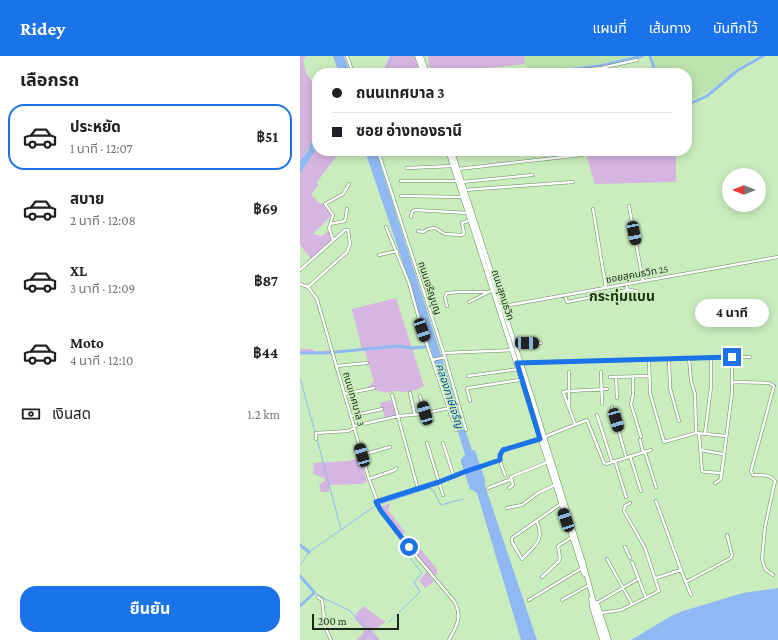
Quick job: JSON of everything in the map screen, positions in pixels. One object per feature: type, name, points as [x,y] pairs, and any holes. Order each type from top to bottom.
[{"type":"main road","points":[[417,56],[421,68]]},
{"type":"main road","points":[[421,56],[425,68]]},
{"type":"main road","name":"ถนนสุคนธวิท","points":[[450,156],[493,290],[514,343],[514,350]]},
{"type":"main road","name":"ถนนสุคนธวิท","points":[[454,156],[458,169],[459,182],[464,190],[572,537],[583,567]]},
{"type":"main road","name":"ถนนสุคนธวิท","points":[[519,363],[519,369],[524,380]]},
{"type":"main road","name":"ถนนสุคนธวิท","points":[[542,438],[555,485],[594,598],[606,640]]},
{"type":"main road","points":[[594,598],[601,613],[609,640]]},
{"type":"main road","points":[[594,598],[592,607],[602,640]]},
{"type":"street","points":[[347,56],[351,68]]},
{"type":"street","points":[[601,68],[637,60]]},
{"type":"street","name":"ถนนเจริญบุญ","points":[[380,156],[466,430]]},
{"type":"street","points":[[458,169],[573,156]]},
{"type":"street","points":[[407,168],[453,166]]},
{"type":"street","points":[[401,181],[459,182],[532,175]]},
{"type":"street","points":[[464,190],[573,182]]},
{"type":"street","points":[[333,240],[329,228],[333,215],[325,204],[343,194],[349,184]]},
{"type":"street","points":[[401,196],[463,197]]},
{"type":"street","points":[[629,206],[643,281]]},
{"type":"street","points":[[330,224],[345,221],[347,209]]},
{"type":"street","points":[[593,209],[606,288]]},
{"type":"street","points":[[411,217],[412,212],[415,210],[468,213]]},
{"type":"street","points":[[418,231],[423,232],[434,228],[445,234],[462,235],[464,233],[462,223],[471,220]]},
{"type":"street","points":[[386,227],[409,283],[419,322],[456,430]]},
{"type":"street","points":[[300,270],[333,240],[347,230],[350,244],[348,250],[308,287],[300,284]]},
{"type":"street","points":[[379,255],[397,251]]},
{"type":"street","name":"ซอยสุคนธวิท 25","points":[[501,307],[778,257]]},
{"type":"street","points":[[626,284],[628,290]]},
{"type":"street","name":"ถนนเทศบาล 3","points":[[308,287],[317,299],[376,502],[401,538],[458,607],[458,621],[449,640]]},
{"type":"street","points":[[469,302],[493,290]]},
{"type":"street","points":[[566,295],[567,302],[628,290],[637,291]]},
{"type":"street","points":[[447,306],[445,297],[447,293],[488,292]]},
{"type":"street","points":[[514,343],[541,343]]},
{"type":"street","points":[[443,354],[514,350]]},
{"type":"street","points":[[715,483],[720,480],[726,436],[733,382],[732,357]]},
{"type":"street","points":[[519,363],[750,357]]},
{"type":"street","points":[[433,360],[444,358]]},
{"type":"street","points":[[690,358],[691,381],[695,394],[702,471],[721,473]]},
{"type":"street","points":[[705,433],[711,386],[711,358]]},
{"type":"street","points":[[649,359],[651,397],[664,442],[698,433],[726,436]]},
{"type":"street","points":[[669,359],[670,388],[679,421]]},
{"type":"street","points":[[336,366],[367,363]]},
{"type":"street","points":[[468,376],[519,369]]},
{"type":"street","points":[[569,372],[569,408]]},
{"type":"street","points":[[601,372],[602,404]]},
{"type":"street","points":[[610,377],[649,376]]},
{"type":"street","points":[[616,377],[617,398]]},
{"type":"street","points":[[633,377],[633,395],[631,404],[644,452],[656,487]]},
{"type":"street","points":[[470,401],[467,389],[524,380]]},
{"type":"street","points":[[733,382],[769,383],[774,386],[751,471],[753,475],[767,475],[775,481],[765,527],[762,559],[765,569],[773,575]]},
{"type":"street","points":[[344,394],[374,388]]},
{"type":"street","points":[[575,424],[562,392],[569,390],[608,389]]},
{"type":"street","points":[[410,393],[415,414]]},
{"type":"street","points":[[392,395],[418,489]]},
{"type":"street","points":[[420,396],[425,413]]},
{"type":"street","points":[[316,439],[316,433],[348,431],[354,427],[399,416],[449,408]]},
{"type":"street","points":[[612,408],[626,458]]},
{"type":"street","points":[[351,416],[382,409]]},
{"type":"street","points":[[598,414],[626,497]]},
{"type":"street","points":[[505,475],[500,460],[500,455],[503,450],[542,438],[587,420],[604,463],[606,464],[651,450]]},
{"type":"street","points":[[427,443],[443,495]]},
{"type":"street","points":[[443,443],[454,477]]},
{"type":"street","points":[[362,455],[390,446]]},
{"type":"street","points":[[700,450],[723,454]]},
{"type":"street","points":[[630,456],[641,492]]},
{"type":"street","points":[[376,502],[454,477],[464,472],[500,460]]},
{"type":"street","points":[[488,488],[548,462]]},
{"type":"street","points":[[369,479],[395,470],[396,468]]},
{"type":"street","points":[[509,488],[513,485],[511,477]]},
{"type":"street","points":[[507,508],[522,505],[538,493],[555,485]]},
{"type":"street","points":[[656,500],[691,595]]},
{"type":"street","points":[[537,522],[540,533],[539,541],[522,559],[512,542],[512,538],[537,522],[562,503]]},
{"type":"street","points":[[601,613],[621,610],[658,593],[659,591],[645,548],[624,511],[625,506],[630,503]]},
{"type":"street","points":[[686,582],[731,558],[732,555],[727,535]]},
{"type":"street","points":[[542,577],[559,561],[558,546],[572,537]]},
{"type":"street","points":[[625,547],[630,558]]},
{"type":"street","points":[[606,558],[632,604]]},
{"type":"street","points":[[632,562],[646,598]]},
{"type":"street","points":[[529,600],[583,567]]},
{"type":"street","points":[[656,578],[681,570]]},
{"type":"street","points":[[594,598],[638,579]]},
{"type":"street","points":[[562,600],[588,583]]},
{"type":"street","points":[[318,597],[322,600],[325,627],[330,640]]},
{"type":"shaded area","points":[[300,56],[306,56],[303,60],[306,72],[312,81],[312,142],[300,160]]},
{"type":"shaded area","points":[[390,56],[414,56],[418,68],[384,68]]},
{"type":"shaded area","points":[[428,56],[524,56],[525,64],[487,68],[430,68]]},
{"type":"shaded area","points":[[524,56],[632,56],[597,64],[565,68],[525,68]]},
{"type":"shaded area","points":[[652,56],[755,57],[742,65],[712,89],[692,100],[692,68],[656,68]]},
{"type":"shaded area","points":[[312,156],[337,156],[317,182],[318,186],[311,194],[320,204],[323,203],[331,214],[313,234],[322,236],[328,231],[334,240],[312,260],[300,245],[300,174]]},
{"type":"shaded area","points":[[587,156],[676,156],[676,182],[595,184]]},
{"type":"shaded area","points":[[396,298],[424,386],[416,390],[406,392],[393,391],[389,393],[373,390],[367,391],[369,386],[374,382],[365,351],[362,350],[352,309]]},
{"type":"shaded area","points":[[300,349],[313,349],[315,352],[329,350],[330,354],[300,354]]},
{"type":"shaded area","points":[[391,400],[396,415],[385,418],[380,403]]},
{"type":"shaded area","points":[[360,458],[367,482],[361,484],[330,485],[329,492],[321,492],[319,484],[325,481],[325,478],[313,474],[314,463],[348,461]]},
{"type":"shaded area","points":[[390,503],[388,510],[405,532],[401,535],[380,507]]},
{"type":"shaded area","points":[[407,538],[412,545],[416,543],[437,569],[437,575],[434,575],[405,540]]},
{"type":"shaded area","points":[[427,572],[434,582],[425,588],[419,580]]},
{"type":"shaded area","points":[[363,606],[385,622],[373,632],[380,640],[357,640],[364,632],[363,628],[355,619],[356,614]]},
{"type":"water","points":[[333,56],[344,56],[348,68],[337,68]]},
{"type":"water","points":[[312,141],[312,156],[300,174],[300,160],[308,151]]},
{"type":"water","name":"คลองภาษีเจริญ","points":[[367,156],[378,156],[466,433],[472,450],[475,450],[485,480],[485,486],[537,640],[521,640],[477,493],[470,489],[461,462],[461,459],[465,455]]},
{"type":"water","points":[[778,588],[778,640],[631,640],[671,616],[683,611],[743,593]]},
{"type":"waterway","points":[[387,68],[391,60],[391,56]]},
{"type":"waterway","points":[[582,68],[599,66],[642,56]]},
{"type":"waterway","points":[[650,56],[654,68]]},
{"type":"waterway","points":[[692,103],[707,96],[738,70],[763,56]]},
{"type":"waterway","points":[[300,353],[326,353],[398,346],[411,348],[425,347]]},
{"type":"waterway","points":[[300,378],[315,432]]},
{"type":"waterway","points":[[317,439],[341,529]]},
{"type":"waterway","points":[[380,504],[429,488],[433,490],[441,505],[463,499]]},
{"type":"waterway","points":[[300,565],[309,552],[375,506]]},
{"type":"waterway","points":[[300,545],[309,552]]},
{"type":"waterway","points":[[389,622],[420,592],[414,582],[422,573],[403,549],[400,548]]},
{"type":"waterway","points":[[300,576],[314,592],[300,606]]},
{"type":"waterway","points":[[314,592],[349,610],[369,631],[363,640]]},
{"type":"waterway","points":[[369,631],[377,640]]},
{"type":"district","name":"กระทุ่มแบน","points":[[622,296]]},
{"type":"route","points":[[409,547],[378,507],[376,502],[454,477],[464,472],[500,460],[500,454],[503,450],[540,439],[517,363],[732,357]]}]
